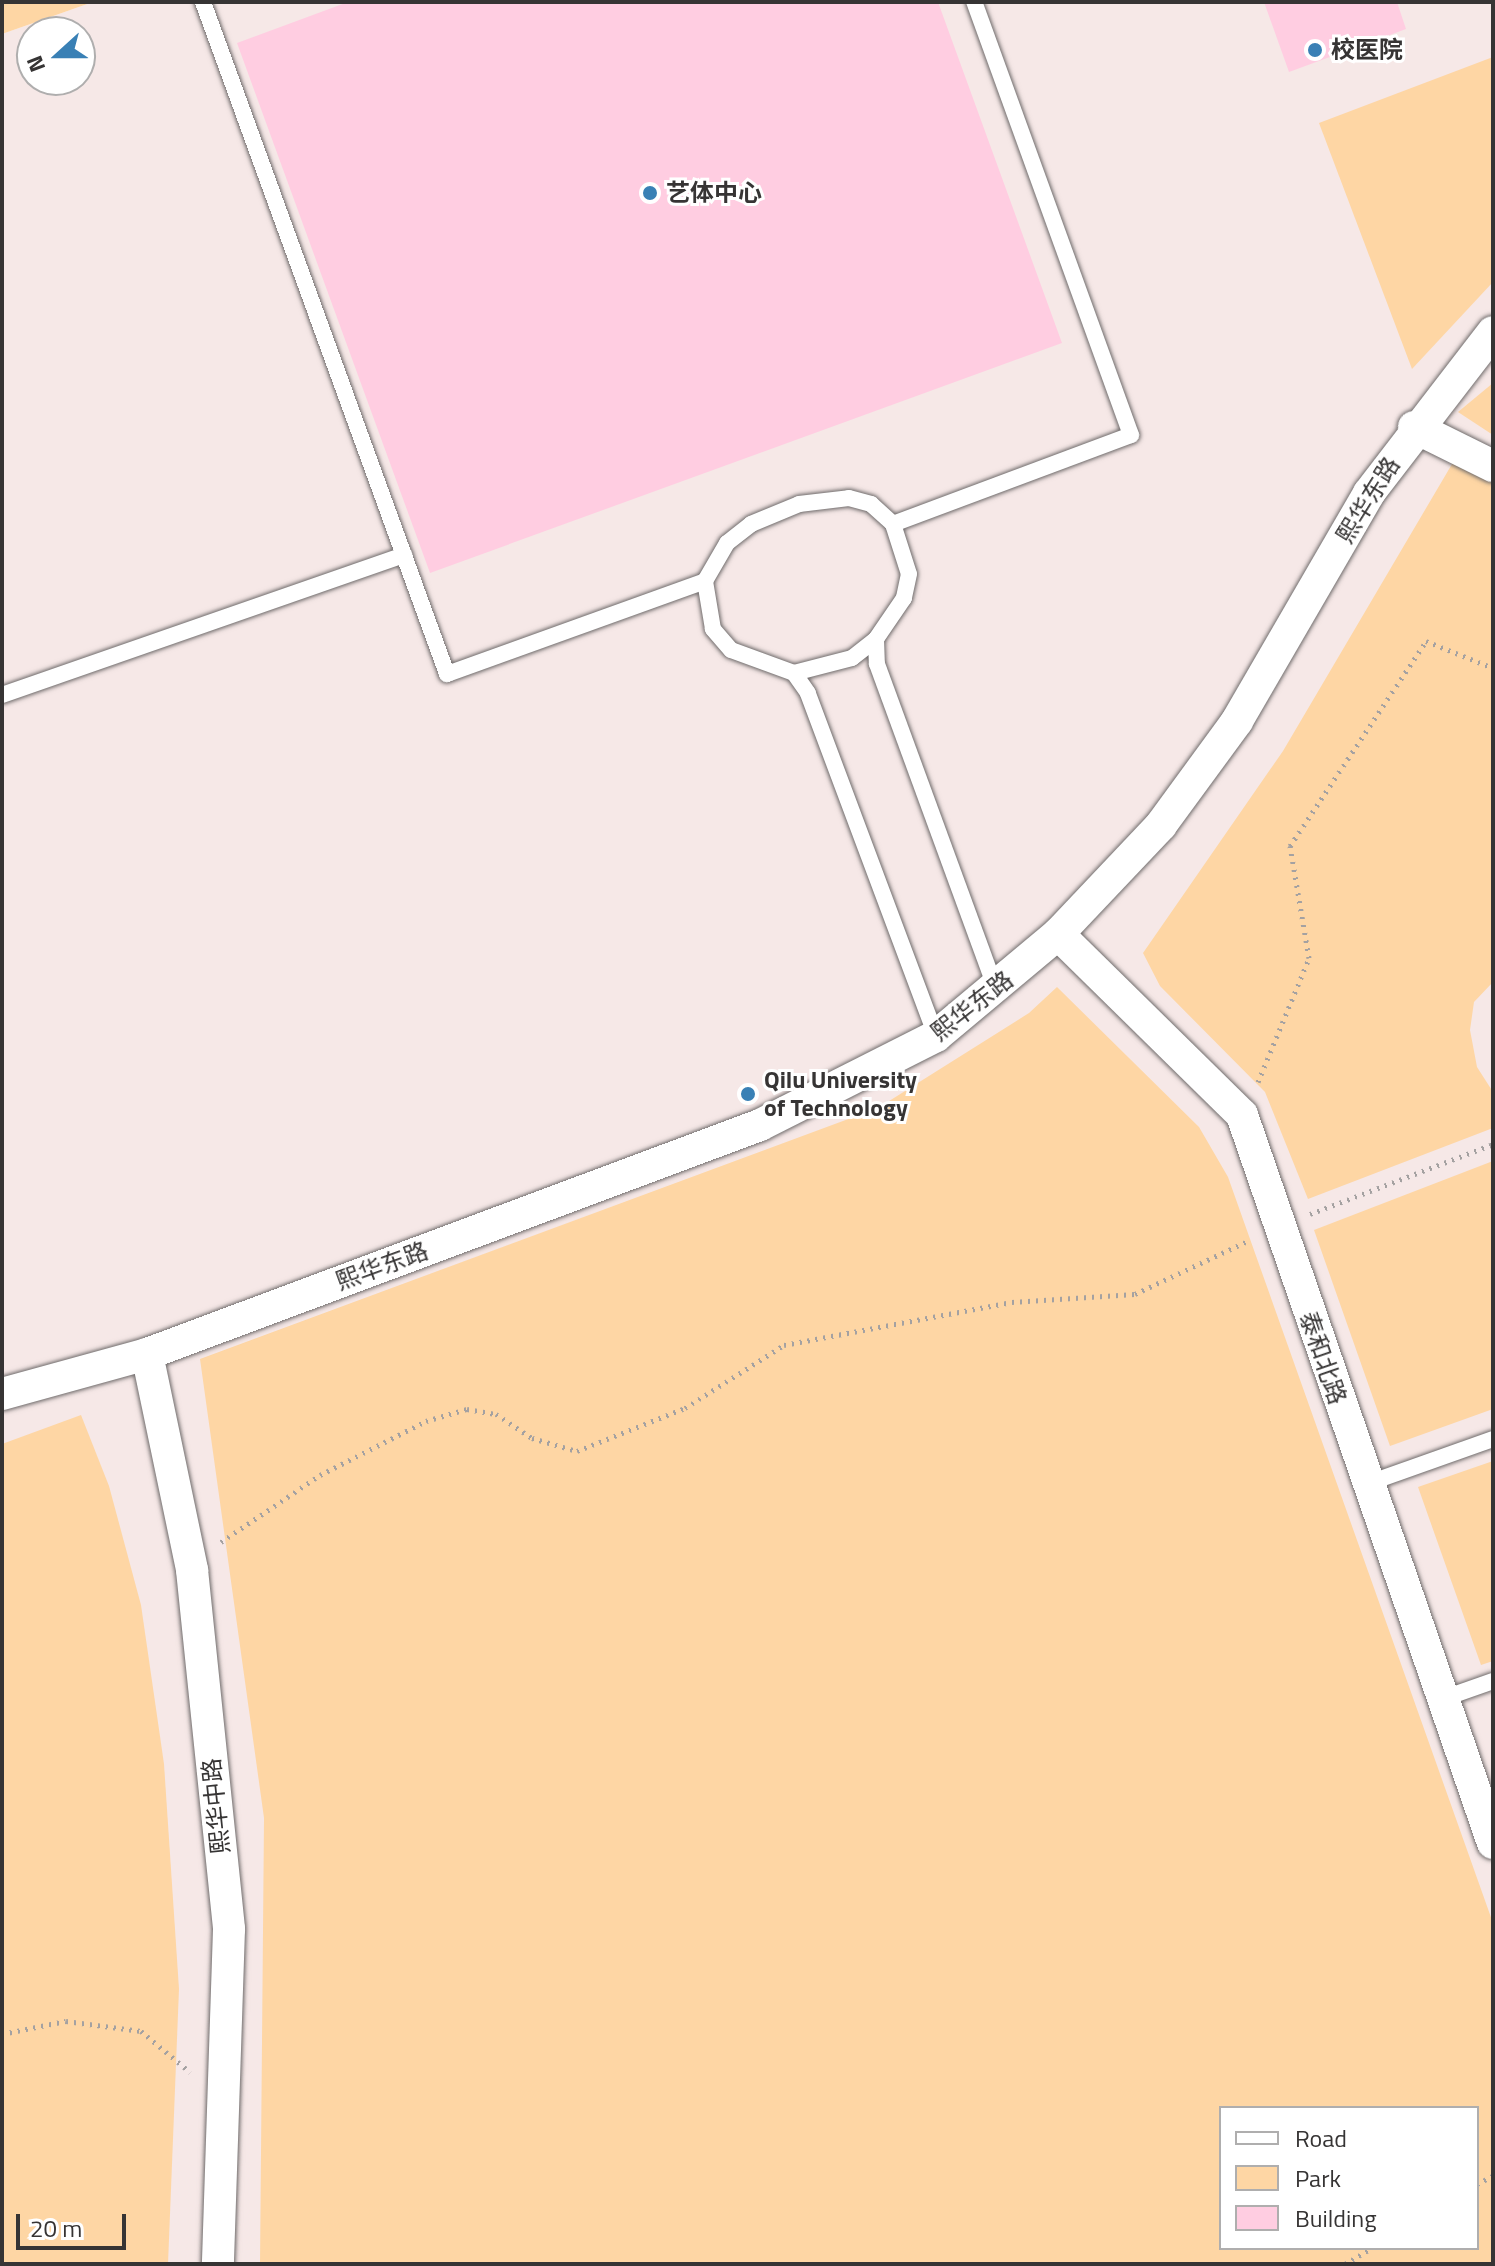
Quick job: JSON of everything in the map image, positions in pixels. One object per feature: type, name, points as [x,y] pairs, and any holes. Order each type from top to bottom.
[{"type":"street","name":"熙华东路","points":[[2,1394],[147,1354],[760,1125],[936,1036],[996,990],[1058,934],[1161,825],[1237,721],[1414,427],[1493,332]]},
{"type":"street","points":[[1414,427],[1493,466]]},
{"type":"street","name":"泰和北路","points":[[1058,934],[1242,1115],[1365,1484],[1493,1843]]},
{"type":"street","name":"熙华中路","points":[[147,1354],[192,1570],[229,1929],[218,2264]]},
{"type":"lane","points":[[203,2],[447,674],[705,581]]},
{"type":"lane","points":[[893,524],[1131,435],[974,2]]},
{"type":"lane","points":[[849,498],[871,504],[893,524],[909,574],[904,598],[876,639],[852,658],[794,673],[731,650],[713,629],[705,581],[727,543],[799,504],[849,498]]},
{"type":"lane","points":[[2,695],[404,555]]},
{"type":"lane","points":[[876,639],[877,664],[996,990]]},
{"type":"lane","points":[[794,673],[808,693],[936,1036]]},
{"type":"lane","points":[[1365,1484],[1493,1439]]},
{"type":"lane","points":[[1442,1699],[1493,1681]]},
{"type":"path","points":[[1242,1115],[1309,958],[1290,846],[1426,641],[1493,668]]},
{"type":"path","points":[[192,1570],[231,1532],[426,1421],[467,1409],[496,1414],[532,1438],[577,1451],[685,1408],[784,1345],[1012,1302],[1135,1294],[1279,1227],[1493,1144]]},
{"type":"path","points":[[2,2034],[66,2021],[141,2031],[180,2071],[224,2077]]},
{"type":"path","points":[[1345,2264],[1369,2250]]},
{"type":"shaded area","name":"Qilu University of Technology","points":[[93,2],[1493,2],[1493,2264],[2,2264],[2,34],[16,29],[16,96],[96,96],[96,16],[53,16]]},
{"type":"green space","points":[[2,2],[93,2],[53,16],[16,16],[16,29],[2,34]]},
{"type":"green space","points":[[1493,57],[1493,282],[1412,369],[1319,123]]},
{"type":"green space","points":[[1493,383],[1493,435],[1458,412]]},
{"type":"green space","points":[[1455,459],[1493,476],[1493,982],[1474,1002],[1470,1030],[1477,1067],[1493,1092],[1493,1128],[1308,1199],[1265,1092],[1160,986],[1143,953],[1283,751]]},
{"type":"green space","points":[[1057,987],[1199,1127],[1228,1177],[1493,1923],[1493,2264],[260,2264],[264,1818],[200,1359],[878,1108],[1029,1013]]},
{"type":"green space","points":[[1493,1161],[1493,1409],[1390,1446],[1314,1230]]},
{"type":"green space","points":[[81,1415],[109,1486],[141,1605],[164,1764],[179,1989],[168,2264],[2,2264],[2,1444]]},
{"type":"green space","points":[[1493,1461],[1493,1661],[1481,1665],[1418,1487]]},
{"type":"building","name":"艺体中心","points":[[348,2],[938,2],[1062,343],[430,573],[237,43]]},
{"type":"building","name":"校医院","points":[[1264,2],[1397,2],[1406,29],[1289,72]]},
{"type":"place","name":"校医院","points":[[1315,50]]},
{"type":"place","name":"艺体中心","points":[[650,193]]},
{"type":"place","name":"Qilu University of Technology","points":[[748,1094]]}]
